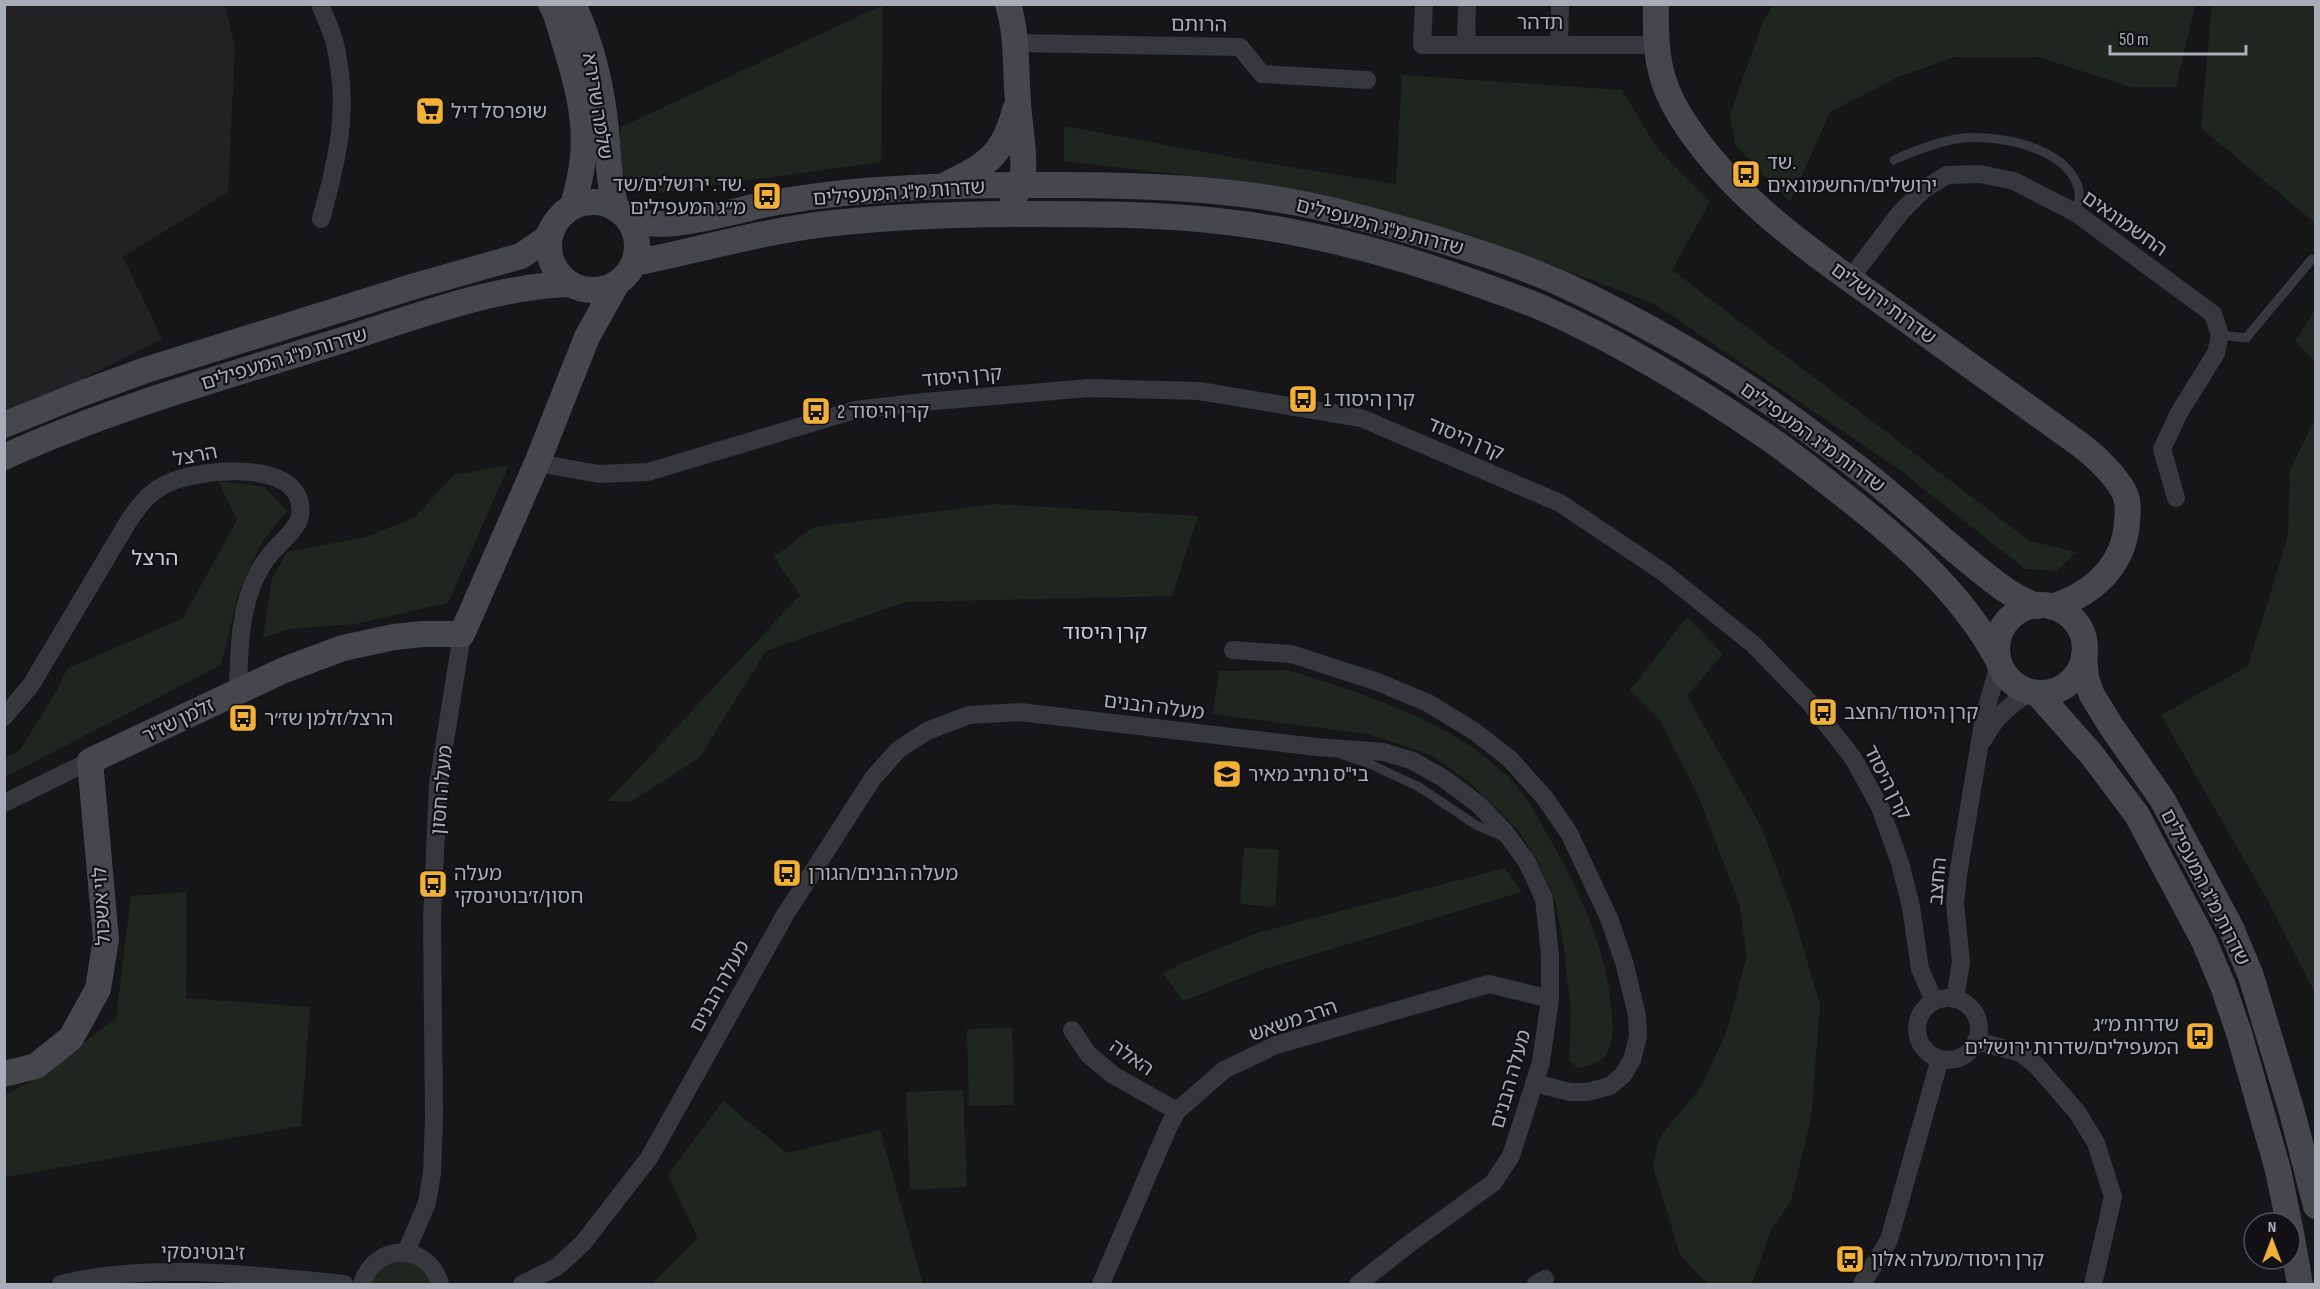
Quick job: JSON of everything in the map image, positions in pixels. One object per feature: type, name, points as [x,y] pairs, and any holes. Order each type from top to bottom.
[{"type":"main road","name":"שלמה שרירא","points":[[551,4],[573,74],[582,116],[584,154],[564,215]]},
{"type":"main road","name":"שלמה שרירא","points":[[573,4],[581,21],[598,80],[606,129],[609,176],[619,211]]},
{"type":"main road","points":[[999,215],[1014,197],[1023,172],[1017,43],[1008,4]]},
{"type":"main road","name":"שדרות ירושלים","points":[[1656,4],[1655,45],[1662,79],[1680,116],[1708,157],[1736,188],[1776,223],[1850,279],[2098,458],[2124,491],[2128,505],[2127,528],[2115,563],[2081,595],[2044,606]]},
{"type":"main road","points":[[941,187],[971,174],[1002,147],[1018,100]]},
{"type":"main road","points":[[1022,149],[1045,172],[1070,185]]},
{"type":"main road","name":"שדרות מ\"ג המעפילים","points":[[619,211],[643,222],[658,224],[828,194],[941,187],[1070,185],[1228,192],[1342,213],[1453,244],[1557,282],[1649,328],[1760,396],[1803,426],[1892,495],[1999,587],[2020,600],[2044,606]]},
{"type":"main road","points":[[595,202],[619,211],[629,221],[637,242],[634,263],[627,274],[617,283],[605,289],[592,290],[574,286],[559,275],[552,263],[549,243],[564,215],[595,202]]},
{"type":"main road","name":"שדרות מ\"ג המעפילים","points":[[634,263],[774,232],[832,223],[999,215],[1112,214],[1225,221],[1280,230],[1335,241],[1444,272],[1545,309],[1635,354],[1735,415],[1786,450],[1874,518],[1920,560],[1968,612],[1998,661]]},
{"type":"main road","name":"שדרות מ\"ג המעפילים","points":[[4,425],[146,370],[415,286],[521,256],[546,239],[564,215]]},
{"type":"main road","name":"מעלה חסון","points":[[462,634],[537,463],[582,348],[595,320],[617,283]]},
{"type":"main road","name":"שדרות מ\"ג המעפילים","points":[[4,458],[94,420],[155,398],[401,321],[527,286],[574,286]]},
{"type":"main road","name":"מעלה חסון","points":[[574,286],[584,324],[582,348]]},
{"type":"main road","name":"שדרות ירושלים","points":[[2084,647],[2089,610],[2104,574]]},
{"type":"main road","points":[[2044,606],[2072,619],[2084,647],[2077,673],[2063,687],[2050,692],[2033,692],[2011,682],[1998,661],[1997,643],[2001,629],[2022,609],[2044,606]]},
{"type":"main road","name":"זלמן שז\"ר","points":[[90,761],[284,670],[343,648],[394,637],[462,634]]},
{"type":"main road","name":"שדרות מ\"ג המעפילים","points":[[2084,647],[2086,678],[2092,695],[2168,809],[2231,928],[2251,976],[2292,1112],[2316,1206]]},
{"type":"main road","name":"שדרות מ\"ג המעפילים","points":[[2033,692],[2092,755],[2137,815],[2204,941],[2239,1033],[2278,1170],[2287,1211]]},
{"type":"main road","name":"לוי אשכול","points":[[4,1074],[36,1066],[71,1038],[98,989],[106,939],[90,761]]},
{"type":"street","points":[[320,4],[335,44],[343,104],[338,159],[321,219]]},
{"type":"street","name":"תדהר","points":[[1424,4],[1422,45],[1655,45]]},
{"type":"street","points":[[1466,45],[1467,4]]},
{"type":"street","points":[[1559,45],[1560,4]]},
{"type":"street","name":"הרותם","points":[[1017,43],[1240,47],[1262,74],[1366,80]]},
{"type":"street","name":"החשמונאים","points":[[1850,279],[1900,213],[1924,189],[1947,175],[1980,174],[2014,181],[2076,213],[2213,315],[2220,336]]},
{"type":"street","points":[[2175,498],[2162,449],[2179,413],[2216,352],[2220,336]]},
{"type":"street","name":"קרן היסוד","points":[[537,463],[599,474],[648,472],[855,410],[1089,388],[1199,391],[1361,418],[1560,503],[1664,572],[1754,645],[1810,703],[1853,758],[1880,807],[1900,863],[1911,907],[1920,969],[1934,1001]]},
{"type":"street","name":"הרצל","points":[[4,717],[31,685],[144,499],[166,484],[200,473],[229,471],[261,474],[285,482],[298,498],[301,514],[297,528],[275,549],[259,572],[246,604],[240,648],[238,691]]},
{"type":"street","name":"מעלה חסון","points":[[406,1252],[427,1203],[432,1173],[434,1118],[432,920],[438,785],[462,634]]},
{"type":"street","points":[[1233,650],[1291,654],[1378,682],[1428,703],[1474,730],[1510,759],[1545,797],[1569,833],[1609,918],[1624,962],[1637,1014],[1638,1037],[1632,1060],[1623,1075],[1610,1086],[1587,1092],[1570,1092],[1534,1083]]},
{"type":"street","name":"החצב","points":[[1955,999],[1961,962],[1955,903],[1975,766],[1998,661]]},
{"type":"street","name":"החצב","points":[[1975,766],[1982,741],[1991,725],[2010,705],[2033,692]]},
{"type":"street","name":"מעלה הבנים","points":[[522,1284],[557,1267],[583,1243],[649,1158],[785,915],[873,778],[898,750],[927,731],[969,715],[1020,712],[1317,747],[1384,752],[1413,761],[1443,778],[1478,804],[1511,840],[1527,862],[1544,899],[1550,955],[1550,999],[1548,1030],[1541,1062],[1511,1156],[1493,1183],[1358,1284]]},
{"type":"street","name":"זלמן שז\"ר","points":[[4,803],[90,761]]},
{"type":"street","name":"הרב משאש","points":[[1101,1284],[1177,1111],[1224,1070],[1276,1045],[1489,984],[1550,999]]},
{"type":"street","points":[[1944,998],[1955,999],[1965,1003],[1977,1020],[1976,1041],[1972,1048],[1957,1058],[1940,1059],[1922,1047],[1918,1037],[1919,1016],[1934,1001],[1944,998]]},
{"type":"street","name":"האלה","points":[[1072,1030],[1088,1054],[1113,1075],[1177,1111]]},
{"type":"street","points":[[1976,1041],[2021,1053],[2037,1066],[2077,1112],[2096,1143],[2113,1197],[2093,1284]]},
{"type":"street","points":[[1862,1284],[1889,1240],[1940,1059]]},
{"type":"street","points":[[362,1284],[372,1264],[394,1252],[406,1252],[419,1256],[430,1264],[438,1275],[440,1284]]},
{"type":"street","name":"ז'בוטינסקי","points":[[61,1284],[105,1276],[161,1273],[261,1276],[344,1284]]},
{"type":"lane","points":[[1894,160],[1923,148],[1956,139],[1988,136],[2017,142],[2064,164],[2080,192],[2076,213]]},
{"type":"lane","points":[[2220,336],[2246,338],[2312,259]]},
{"type":"shaded area","points":[[5,5],[225,5],[235,47],[228,192],[123,257],[162,339],[5,418]]},
{"type":"shaded area","points":[[883,5],[881,162],[651,194],[615,169],[621,127]]},
{"type":"shaded area","points":[[1773,5],[2195,5],[2176,87],[2131,87],[2038,57],[1955,57],[1898,77],[1830,112],[1790,202],[1735,145],[1730,115],[1762,24]]},
{"type":"shaded area","points":[[2212,5],[2315,5],[2315,223],[2201,128]]},
{"type":"shaded area","points":[[1402,75],[1622,90],[1657,148],[1710,202],[1672,270],[2030,541],[2077,552],[2056,571],[2025,569],[1897,468],[1653,303],[1471,235],[1232,181],[1064,161],[1064,126],[1241,159],[1396,184]]},
{"type":"shaded area","points":[[2315,310],[2315,361],[2295,341]]},
{"type":"shaded area","points":[[2315,419],[2315,993],[2268,901],[2161,715],[2248,666],[2288,536],[2290,470]]},
{"type":"shaded area","points":[[509,465],[448,603],[355,624],[289,629],[263,638],[272,579],[287,552],[366,537],[415,517],[454,475]]},
{"type":"shaded area","points":[[218,481],[265,487],[287,511],[262,542],[240,588],[221,665],[5,777],[5,758],[20,750],[56,692],[67,669],[183,618],[237,520]]},
{"type":"shaded area","points":[[996,504],[1198,516],[1172,596],[905,602],[766,651],[699,758],[632,801],[608,801],[800,595],[774,557],[814,527]]},
{"type":"shaded area","points":[[1687,617],[1723,654],[1687,696],[1762,828],[1794,916],[1820,1005],[1811,1118],[1791,1201],[1771,1230],[1752,1284],[1708,1284],[1680,1255],[1653,1166],[1659,1138],[1701,1087],[1726,1033],[1747,956],[1739,903],[1697,793],[1659,719],[1630,690]]},
{"type":"shaded area","points":[[1288,670],[1374,699],[1429,722],[1480,753],[1517,786],[1570,876],[1598,945],[1610,994],[1612,1023],[1611,1042],[1603,1058],[1594,1064],[1578,1068],[1569,1061],[1571,1012],[1564,948],[1555,900],[1537,860],[1518,830],[1468,781],[1431,755],[1367,734],[1213,714],[1219,671]]},
{"type":"shaded area","points":[[1244,847],[1279,850],[1275,907],[1240,904]]},
{"type":"shaded area","points":[[1505,868],[1522,892],[1265,969],[1183,1001],[1163,974],[1183,963],[1257,933]]},
{"type":"shaded area","points":[[187,892],[186,998],[310,1007],[301,1126],[5,1177],[5,1095],[45,1073],[116,1018],[131,896]]},
{"type":"shaded area","points":[[1012,1028],[1014,1105],[969,1106],[967,1029]]},
{"type":"shaded area","points":[[963,1090],[967,1187],[910,1190],[906,1092]]},
{"type":"shaded area","points":[[723,1101],[787,1153],[880,1130],[923,1284],[652,1284],[698,1238],[668,1175]]},
{"type":"shaded area","points":[[413,1260],[434,1284],[367,1284],[385,1261]]},
{"type":"place","name":"שופרסל דיל","points":[[430,111]]},
{"type":"place","name":"שד. ירושלים/החשמונאים","points":[[1746,174]]},
{"type":"place","name":"שד. ירושלים/שד. מ״ג המעפילים","points":[[767,196]]},
{"type":"place","name":"קרן היסוד 1","points":[[1303,399]]},
{"type":"place","name":"קרן היסוד 2","points":[[816,411]]},
{"type":"place","name":"קרן היסוד/החצב","points":[[1823,712]]},
{"type":"place","name":"הרצל/זלמן שז״ר","points":[[243,718]]},
{"type":"place","name":"בי\"ס נתיב מאיר","points":[[1227,774]]},
{"type":"place","name":"מעלה הבנים/הגורן","points":[[787,873]]},
{"type":"place","name":"מעלה חסון/ז׳בוטינסקי","points":[[433,884]]},
{"type":"place","name":"שדרות מ״ג המעפילים/שדרות ירושלים","points":[[2200,1036]]},
{"type":"place","name":"קרן היסוד/מעלה אלון","points":[[1850,1259]]},
{"type":"district","name":"הרצל","points":[[155,558]]},
{"type":"district","name":"קרן היסוד","points":[[1105,632]]}]
